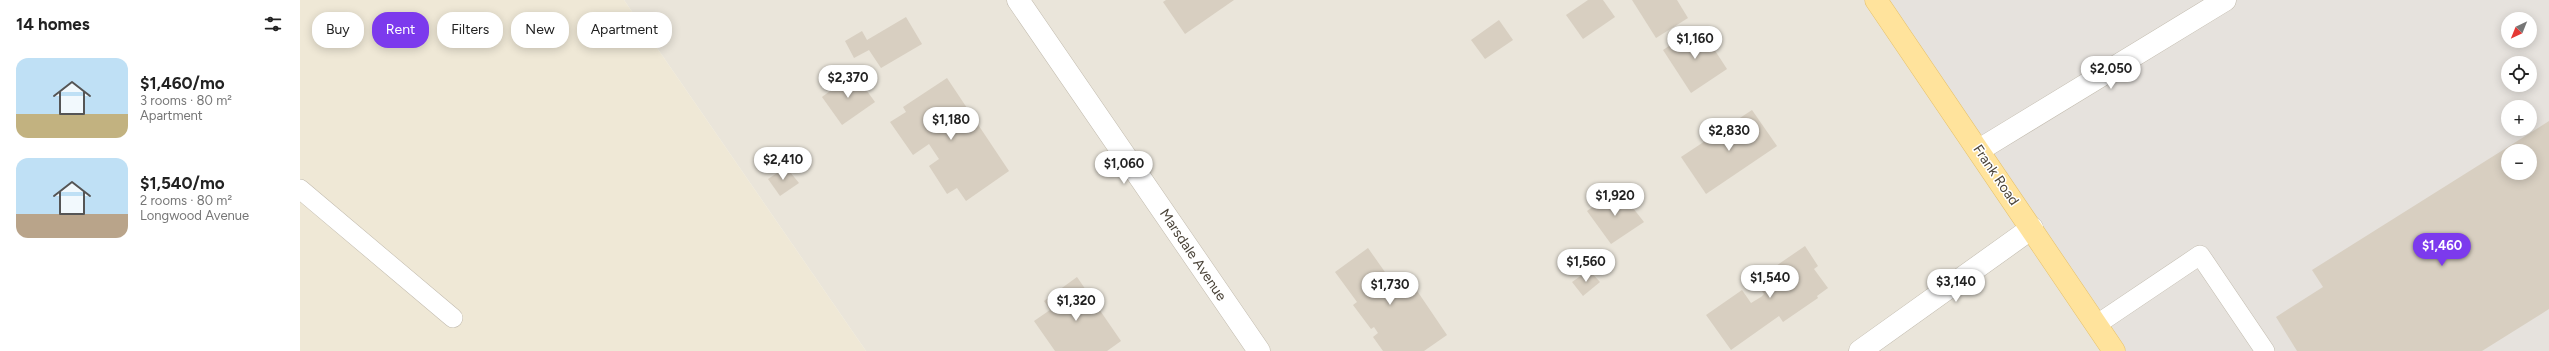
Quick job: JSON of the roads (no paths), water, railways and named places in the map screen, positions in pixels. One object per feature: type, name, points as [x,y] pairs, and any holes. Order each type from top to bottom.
[{"type":"main road","name":"Frank Road","points":[[1876,0],[2114,351]]},
{"type":"street","name":"Marsdale Avenue","points":[[1018,0],[1259,351]]},
{"type":"street","points":[[1979,150],[2225,0]]},
{"type":"street","points":[[1860,351],[2032,228]]},
{"type":"lane","points":[[300,189],[453,318]]},
{"type":"lane","points":[[2096,324],[2200,256],[2265,351]]}]
